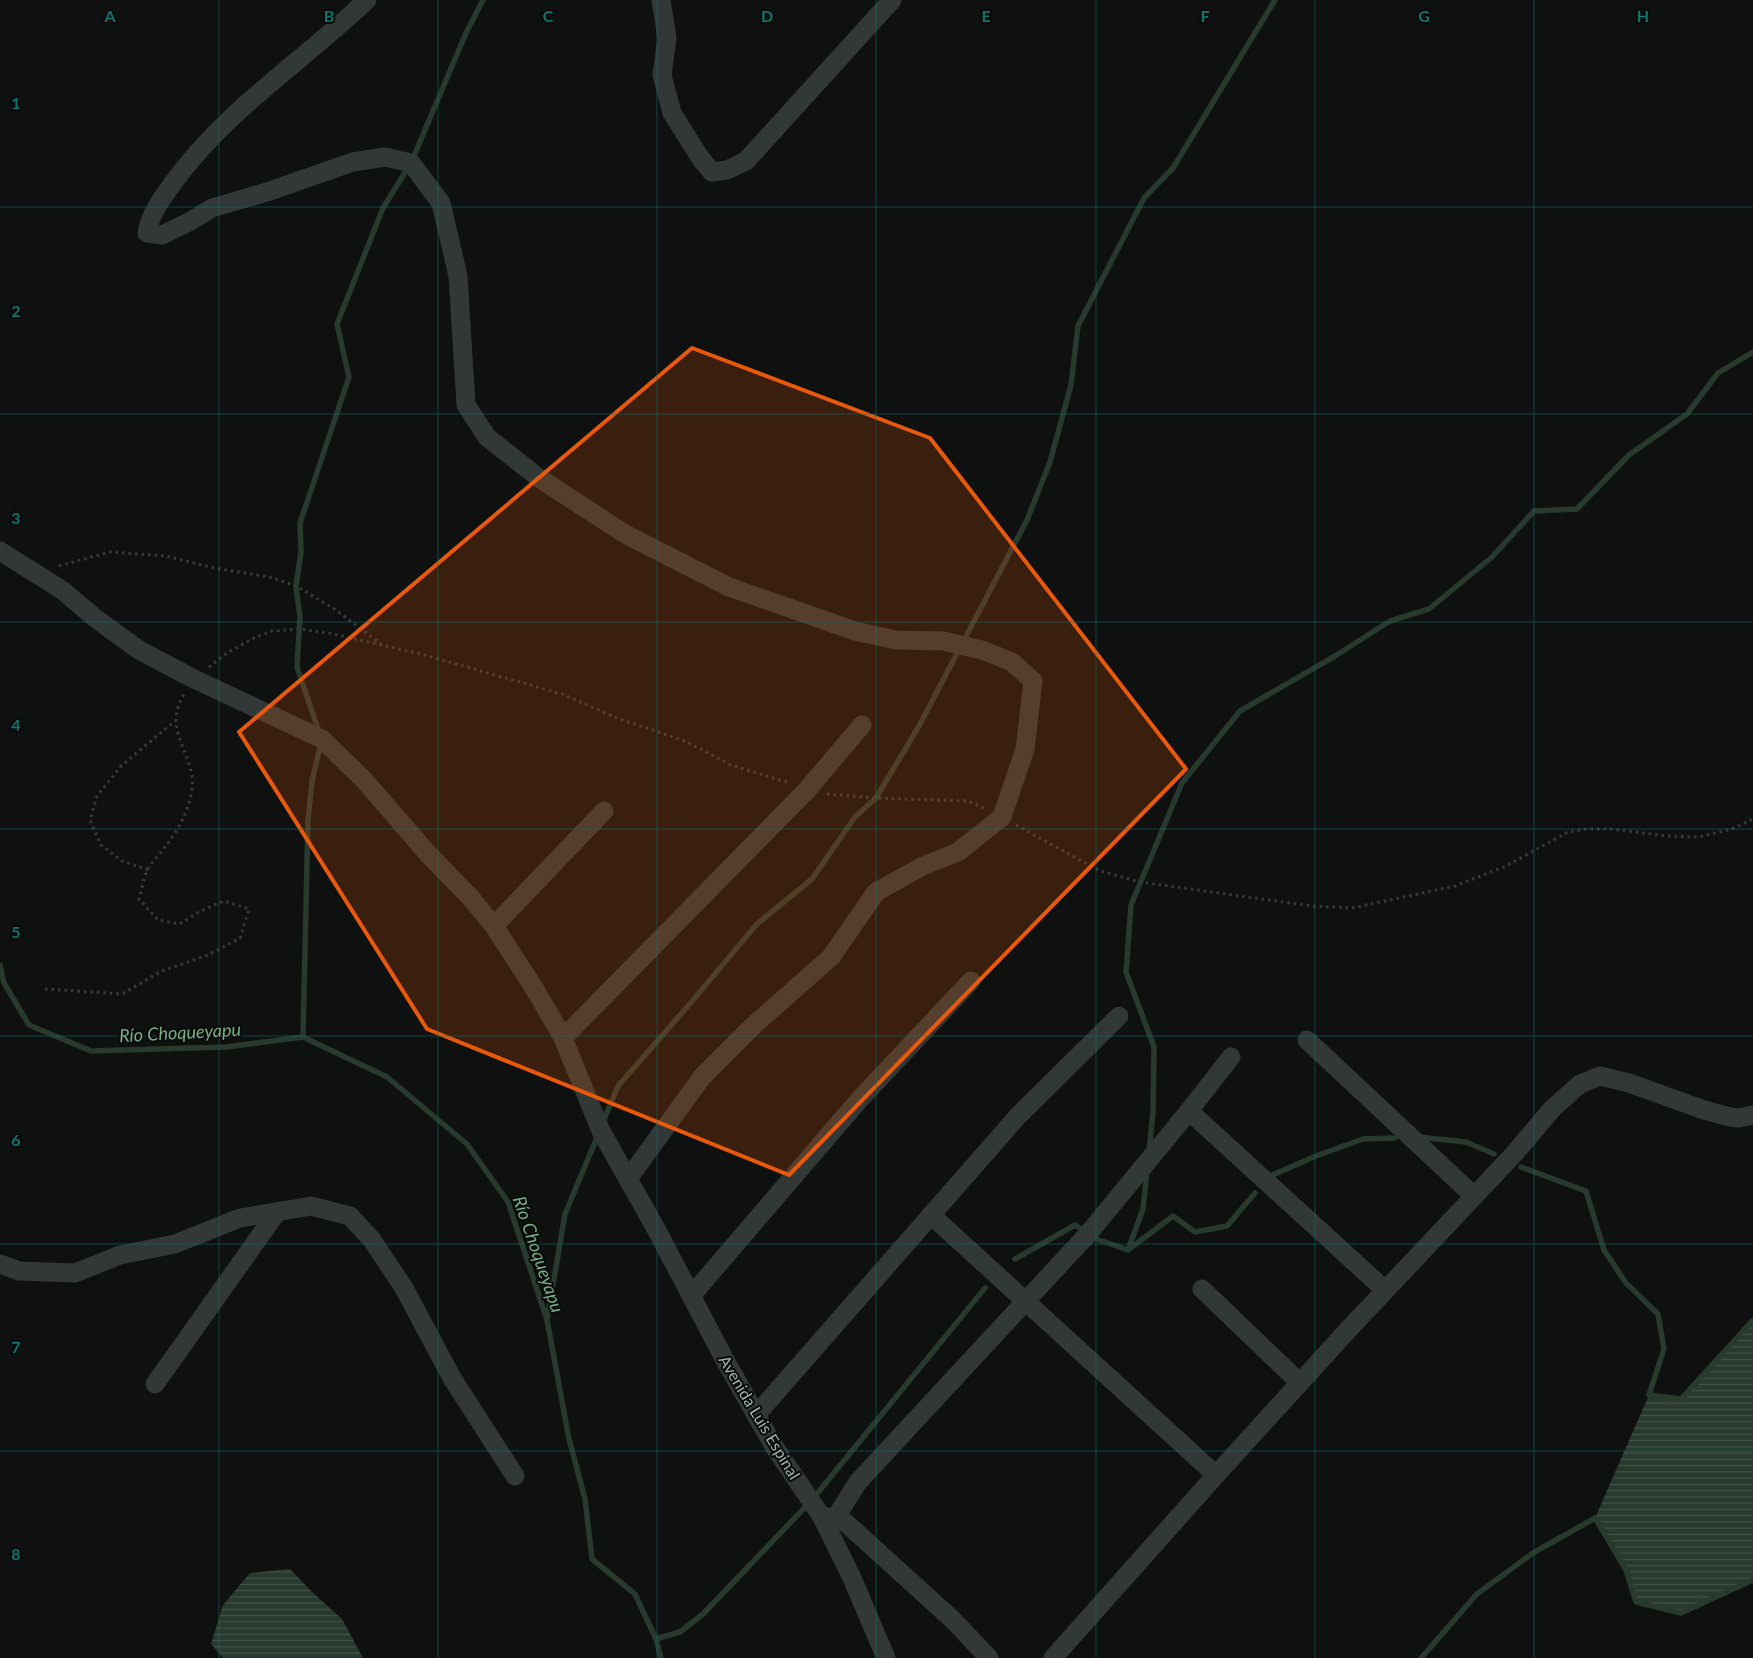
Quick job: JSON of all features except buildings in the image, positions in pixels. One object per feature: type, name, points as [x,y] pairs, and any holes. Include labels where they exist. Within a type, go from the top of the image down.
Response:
[{"type":"street","points":[[367,0],[342,24],[293,63],[214,133],[184,168],[166,193],[149,219],[147,233],[162,235],[190,222],[212,208],[268,192],[353,162],[385,157],[411,163],[441,203],[458,276],[466,406],[487,437],[540,478],[625,534],[729,588],[855,631],[896,640],[943,641],[982,650],[1012,662],[1033,681],[1025,749],[1002,817],[958,852],[923,866],[876,892],[830,957],[754,1025],[702,1077],[628,1180]]},
{"type":"street","points":[[661,0],[667,38],[662,75],[672,113],[701,159],[712,172],[728,170],[746,161],[892,0]]},
{"type":"street","name":"Avenida Luis Espinal","points":[[0,551],[62,590],[95,618],[139,650],[194,679],[322,739],[364,780],[494,926],[536,991],[563,1038],[601,1131],[756,1415],[775,1448],[829,1517],[852,1578],[886,1658]]},
{"type":"street","points":[[563,1038],[807,790],[862,726]]},
{"type":"street","points":[[494,926],[604,811]]},
{"type":"street","points":[[692,1296],[859,1100],[971,981]]},
{"type":"street","points":[[756,1415],[1017,1118],[1119,1016]]},
{"type":"street","points":[[1307,1040],[1474,1196]]},
{"type":"street","points":[[989,1658],[952,1619],[853,1529],[829,1517],[858,1482],[1088,1234],[1189,1112],[1231,1057]]},
{"type":"street","points":[[1053,1658],[1216,1475],[1385,1290],[1514,1154],[1552,1109],[1580,1084],[1600,1076],[1629,1083],[1704,1110],[1730,1117],[1753,1116]]},
{"type":"street","points":[[1189,1112],[1385,1290]]},
{"type":"street","points":[[0,1264],[19,1271],[75,1273],[120,1255],[175,1244],[240,1218],[311,1206],[350,1216],[372,1240],[404,1288],[452,1378],[515,1476]]},
{"type":"street","points":[[154,1384],[277,1212]]},
{"type":"street","points":[[931,1215],[1216,1475]]},
{"type":"street","points":[[1202,1289],[1300,1383]]},
{"type":"path","points":[[34,572],[78,562],[110,552],[166,556],[214,568],[269,577],[296,586],[336,610],[384,646]]},
{"type":"path","points":[[45,989],[122,994],[162,971],[208,955],[240,938],[249,909],[224,901],[201,911],[179,924],[158,920],[139,899],[148,870],[186,815],[192,788],[189,766],[175,721],[179,703],[194,679],[227,653],[254,638],[272,631],[299,629],[329,633],[420,654],[562,694],[614,717],[685,741],[730,765],[777,778],[816,793],[876,798],[968,801],[1002,817],[1100,871],[1140,882],[1312,906],[1352,908],[1455,886],[1506,866],[1568,832],[1588,829],[1611,829],[1668,836],[1698,837],[1732,829],[1753,819]]},
{"type":"path","points":[[148,870],[122,861],[101,845],[90,820],[97,796],[121,766],[175,721]]},
{"type":"highlighted area","points":[[692,348],[930,438],[1186,769],[789,1175],[427,1029],[239,732]]},
{"type":"shaded area","points":[[1753,1320],[1753,1580],[1681,1613],[1636,1602],[1626,1570],[1595,1518],[1649,1395],[1681,1399]]},
{"type":"shaded area","points":[[290,1569],[342,1619],[363,1658],[223,1658],[211,1644],[223,1605],[250,1573]]},
{"type":"waterway","points":[[319,732],[297,667],[300,617],[296,586],[301,552],[300,523],[349,377],[337,324],[383,208],[411,163],[466,33],[483,0]]},
{"type":"waterway","points":[[603,1122],[618,1086],[757,924],[812,879],[855,817],[876,798],[919,726],[1027,520],[1050,462],[1071,385],[1078,326],[1144,198],[1173,168],[1275,0]]},
{"type":"waterway","points":[[1149,1152],[1153,1112],[1154,1047],[1126,972],[1131,905],[1182,783],[1240,711],[1335,656],[1390,621],[1429,609],[1492,557],[1534,511],[1577,509],[1629,455],[1687,414],[1718,373],[1753,352]]},
{"type":"waterway","points":[[303,1037],[308,820],[312,781],[321,743]]},
{"type":"waterway","name":"Río Choqueyapu","points":[[0,965],[4,983],[29,1025],[91,1051],[226,1047],[303,1037],[387,1077],[467,1144],[508,1202],[547,1320],[569,1439],[585,1499],[592,1559],[635,1594],[656,1639],[661,1658]]},
{"type":"waterway","points":[[547,1320],[565,1214],[598,1135]]},
{"type":"waterway","points":[[1419,1137],[1466,1142],[1494,1154]]},
{"type":"waterway","points":[[1268,1177],[1316,1156],[1363,1139],[1395,1138]]},
{"type":"waterway","points":[[1521,1167],[1586,1191],[1604,1250],[1626,1283],[1658,1314],[1664,1349],[1649,1395],[1681,1399],[1753,1320]]},
{"type":"waterway","points":[[1128,1250],[1143,1209],[1147,1171]]},
{"type":"waterway","points":[[1015,1259],[1075,1225],[1096,1239],[1128,1250],[1173,1216],[1195,1232],[1227,1226],[1255,1193]]},
{"type":"waterway","points":[[656,1639],[680,1632],[703,1614],[811,1501],[985,1288]]},
{"type":"waterway","points":[[1421,1658],[1477,1594],[1533,1553],[1595,1518],[1626,1570],[1636,1602],[1681,1613],[1753,1580]]}]
